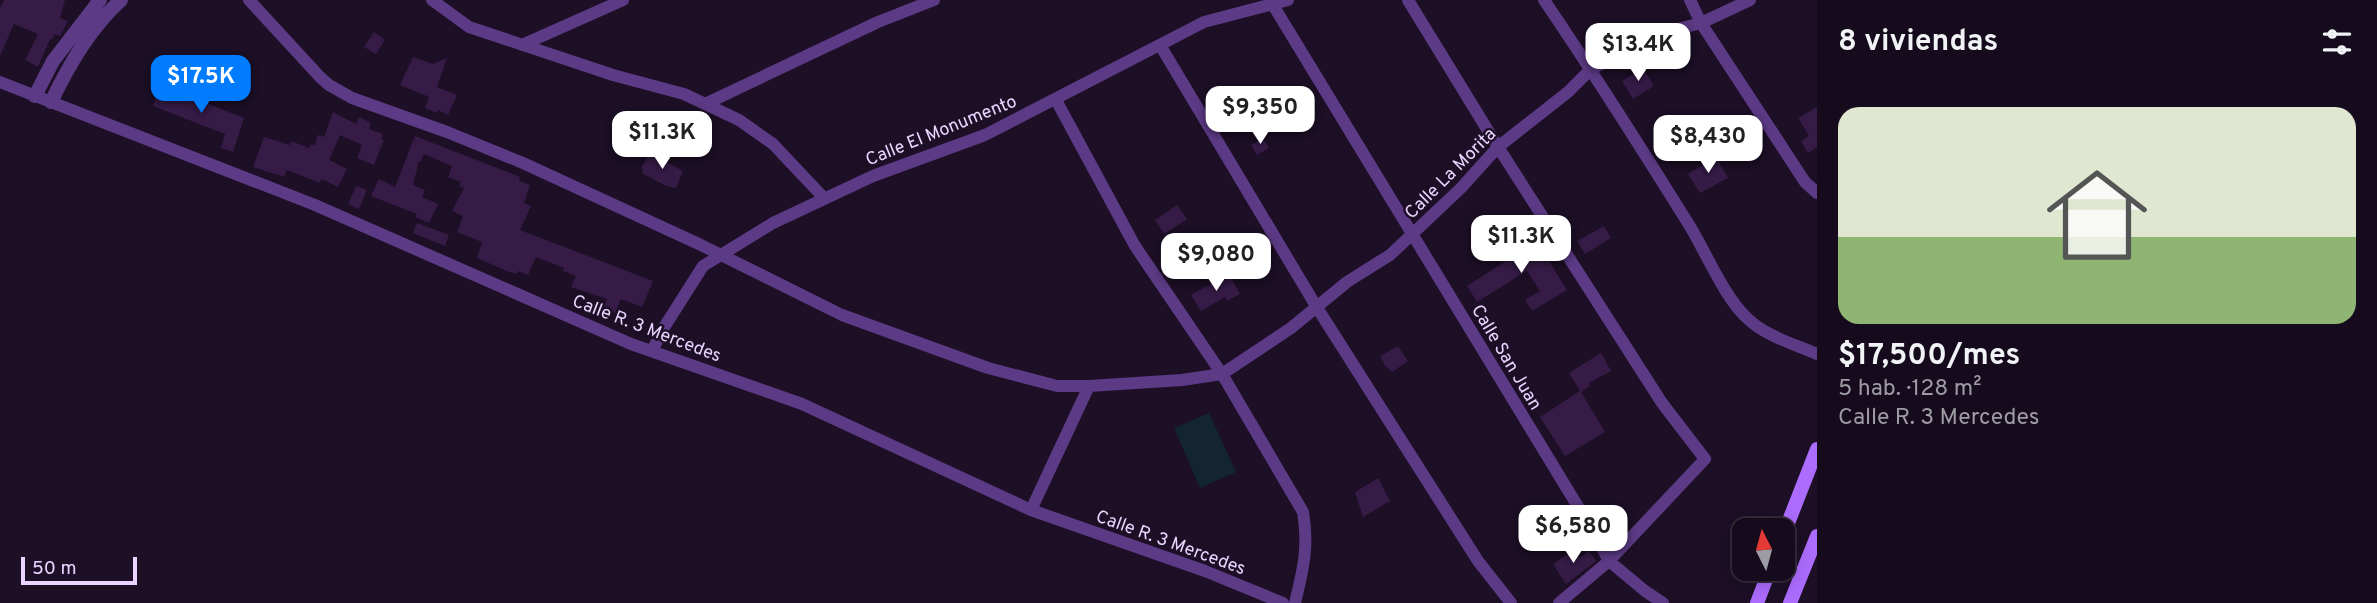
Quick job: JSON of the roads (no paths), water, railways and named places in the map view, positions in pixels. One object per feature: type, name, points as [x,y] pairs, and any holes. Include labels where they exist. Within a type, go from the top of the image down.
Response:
[{"type":"main road","points":[[1790,518],[1817,449]]},
{"type":"main road","points":[[1790,603],[1817,537]]},
{"type":"main road","points":[[1757,603],[1765,581]]},
{"type":"street","points":[[35,96],[53,61],[100,0]]},
{"type":"street","points":[[51,102],[63,76],[85,42],[121,0]]},
{"type":"street","points":[[249,0],[320,77],[352,98],[523,163],[842,315],[975,363],[1057,386],[1182,380],[1222,374]]},
{"type":"street","points":[[432,0],[469,27],[613,75],[684,94],[739,120],[773,144],[824,198]]},
{"type":"street","points":[[522,45],[623,0]]},
{"type":"street","points":[[705,104],[878,22],[934,0]]},
{"type":"street","name":"Calle El Monumento","points":[[652,351],[703,266],[718,255],[824,198],[873,176],[985,135],[1205,22],[1288,0]]},
{"type":"street","points":[[1408,0],[1670,414],[1704,459],[1609,561],[1559,603]]},
{"type":"street","points":[[1545,0],[1705,251],[1735,305],[1747,319],[1766,332],[1817,354]]},
{"type":"street","points":[[1690,0],[1701,23],[1805,182],[1817,193]]},
{"type":"street","name":"Calle La Morita","points":[[1222,374],[1390,255],[1461,188],[1498,146],[1569,92],[1591,69],[1666,32],[1701,23],[1750,0]]},
{"type":"street","name":"Calle San Juan","points":[[1273,5],[1609,561],[1662,603]]},
{"type":"street","points":[[1160,45],[1316,306],[1478,561],[1511,603]]},
{"type":"street","name":"Calle R. 3 Mercedes","points":[[0,82],[316,205],[652,351],[802,404],[1031,510],[1205,570],[1283,603]]},
{"type":"street","points":[[1056,100],[1135,246],[1222,374],[1303,512],[1307,537],[1295,603]]},
{"type":"street","points":[[1031,510],[1089,386]]}]
